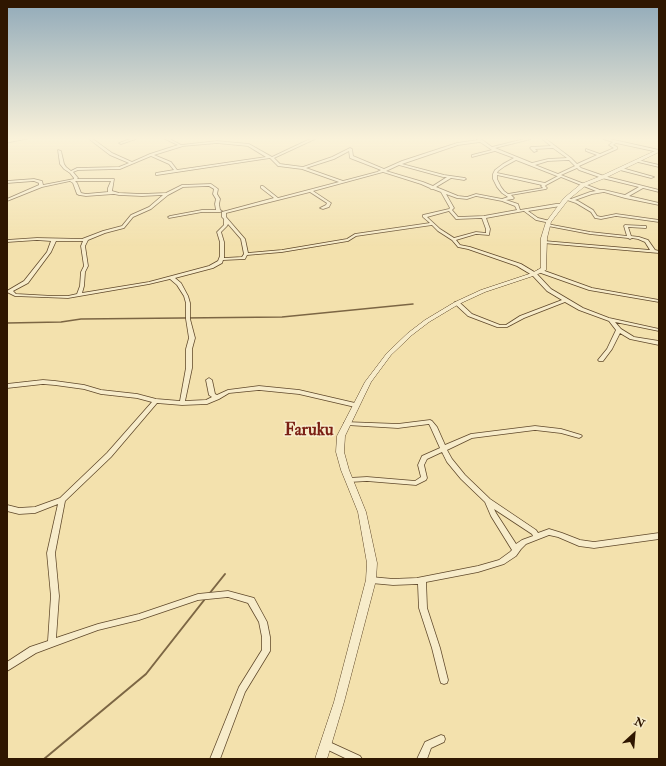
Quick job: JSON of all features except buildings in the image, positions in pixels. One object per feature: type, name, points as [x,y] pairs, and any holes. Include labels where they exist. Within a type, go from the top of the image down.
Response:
[{"type":"street","points":[[73,175],[76,178],[73,180]]},
{"type":"street","points":[[323,175],[345,182]]},
{"type":"street","points":[[170,217],[202,211],[218,210],[224,212],[370,175]]},
{"type":"street","points":[[395,175],[462,198],[476,195],[500,199],[517,205]]},
{"type":"street","points":[[441,175],[464,179]]},
{"type":"street","points":[[495,175],[499,187],[510,197],[520,211]]},
{"type":"street","points":[[499,175],[545,184],[560,175],[599,191],[659,204]]},
{"type":"street","points":[[598,175],[659,191]]},
{"type":"street","points":[[321,759],[339,702],[371,580],[372,563],[362,512],[340,452],[341,436],[355,405],[368,382],[389,354],[427,321],[457,303],[483,291],[537,273],[544,269],[544,242],[549,224],[566,202],[584,185],[608,175]]},
{"type":"street","points":[[643,175],[652,177]]},
{"type":"street","points":[[432,188],[450,177]]},
{"type":"street","points":[[7,182],[34,180],[41,182],[41,186]]},
{"type":"street","points":[[73,180],[80,194],[86,195],[113,193],[167,194]]},
{"type":"street","points":[[7,200],[41,186],[73,180],[80,182],[113,180],[110,192],[113,193]]},
{"type":"street","points":[[500,199],[510,197],[510,194],[545,188],[543,186],[545,184]]},
{"type":"street","points":[[7,241],[47,238],[54,240],[86,239],[100,233],[123,227],[132,216],[150,208],[167,194],[182,186],[212,185],[216,189],[215,194],[218,198],[218,210]]},
{"type":"street","points":[[262,187],[277,199]]},
{"type":"street","points":[[625,197],[642,187]]},
{"type":"street","points":[[311,191],[329,204],[328,206],[322,208]]},
{"type":"street","points":[[443,192],[452,208],[450,210],[457,218],[484,217],[556,205],[599,191]]},
{"type":"street","points":[[566,202],[592,211],[593,214],[601,218],[616,215],[659,221]]},
{"type":"street","points":[[450,210],[424,216],[439,230],[453,239],[459,246],[519,265],[537,273],[591,289],[659,301]]},
{"type":"street","points":[[525,210],[537,219],[568,230],[647,241],[653,251]]},
{"type":"street","points":[[9,292],[15,295],[52,297],[79,295],[108,291],[211,267],[220,262],[221,259],[222,242],[219,232],[226,225],[224,212]]},
{"type":"street","points":[[453,239],[476,233],[488,234],[484,217]]},
{"type":"street","points":[[226,219],[243,239],[246,254]]},
{"type":"street","points":[[221,259],[243,258],[246,254],[282,251],[348,240],[355,235],[433,224]]},
{"type":"street","points":[[630,238],[626,226],[645,227]]},
{"type":"street","points":[[79,295],[82,286],[83,272],[86,266],[83,246],[86,239]]},
{"type":"street","points":[[9,292],[26,282],[37,270],[49,252],[54,240]]},
{"type":"street","points":[[544,242],[586,247],[659,252]]},
{"type":"street","points":[[537,273],[549,290],[581,309],[611,320],[659,330]]},
{"type":"street","points":[[171,277],[179,284],[186,296],[188,303],[188,319],[192,338],[189,348],[189,368],[182,403]]},
{"type":"street","points":[[457,303],[470,315],[499,326],[507,326],[522,317],[565,300]]},
{"type":"street","points":[[611,320],[619,330],[632,338],[659,343]]},
{"type":"street","points":[[601,360],[609,349],[619,330]]},
{"type":"street","points":[[209,380],[212,395],[217,398]]},
{"type":"street","points":[[7,386],[42,382],[55,383],[84,387],[101,392],[137,396],[156,401],[182,403],[199,403],[217,398],[228,392],[258,388],[299,392],[355,405]]},
{"type":"street","points":[[7,508],[35,510],[62,500],[109,455],[156,401]]},
{"type":"street","points":[[347,423],[398,426],[430,422],[449,460],[463,477],[488,501],[534,532],[537,537]]},
{"type":"street","points":[[349,480],[367,479],[416,483],[424,478],[421,465],[424,458],[444,449],[450,444],[471,436],[535,428],[561,431],[579,436]]},
{"type":"street","points":[[52,643],[55,596],[51,553],[62,500]]},
{"type":"street","points":[[488,501],[493,514],[516,550]]},
{"type":"street","points":[[371,580],[393,582],[422,580],[478,569],[507,559],[524,542],[549,532],[560,534],[579,543],[594,544],[659,536]]},
{"type":"street","points":[[422,580],[423,608],[436,648],[444,680]]},
{"type":"street","points":[[7,667],[33,650],[52,643],[98,627],[139,617],[198,597],[228,594],[251,600],[263,622],[266,637],[266,651],[242,690],[216,759]]},
{"type":"street","points":[[422,759],[428,745],[440,738]]},
{"type":"street","points":[[325,744],[357,759]]},
{"type":"waterway","points":[[7,323],[61,322],[81,319],[282,317],[413,304]]},
{"type":"waterway","points":[[209,594],[225,574]]},
{"type":"waterway","points":[[44,759],[146,674],[205,599]]},
{"type":"district","name":"Faruku","points":[[309,431]]}]
